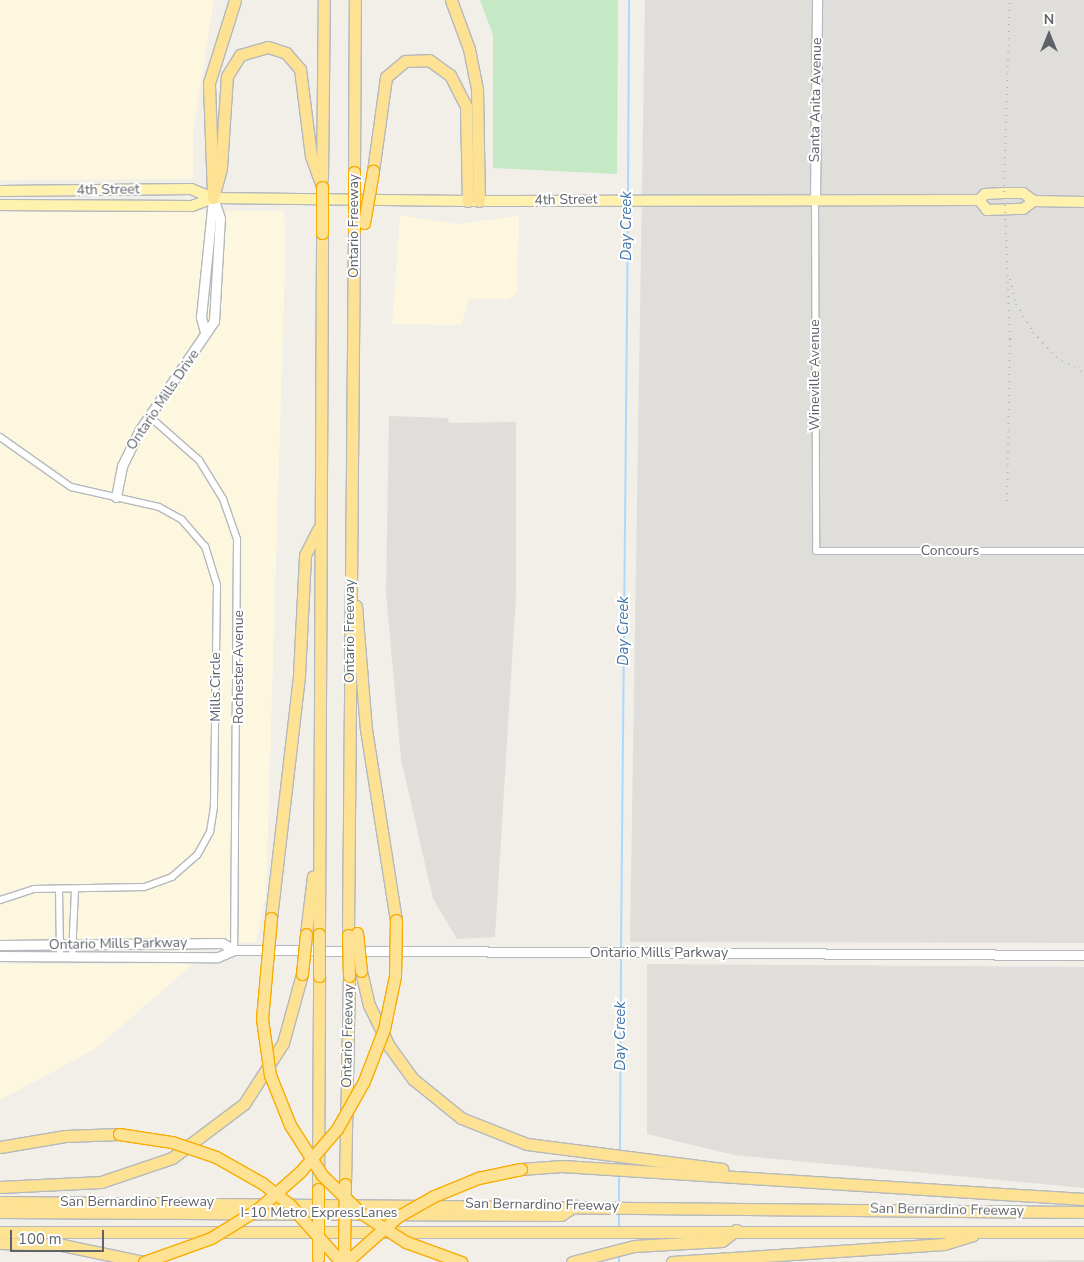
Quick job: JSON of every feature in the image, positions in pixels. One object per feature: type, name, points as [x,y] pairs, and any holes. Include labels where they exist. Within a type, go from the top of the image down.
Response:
[{"type":"highway","points":[[214,198],[209,83],[235,0]]},
{"type":"highway","name":"Ontario Freeway","points":[[318,1260],[319,525],[322,233],[322,187],[319,170],[324,0]]},
{"type":"highway","name":"Ontario Freeway","points":[[344,1260],[349,976],[352,934],[348,875],[350,552],[354,281],[359,226],[354,172],[355,0]]},
{"type":"highway","points":[[451,0],[469,49],[477,89],[474,201]]},
{"type":"highway","points":[[214,198],[221,168],[227,76],[240,55],[255,48],[286,53],[300,69],[319,170]]},
{"type":"highway","points":[[359,226],[373,171],[386,77],[405,61],[429,60],[450,75],[466,107],[474,201]]},
{"type":"highway","points":[[319,525],[305,555],[298,675],[271,918],[264,1038],[270,1075],[290,1125],[322,1175],[361,1213],[406,1242],[461,1262]]},
{"type":"highway","points":[[0,1243],[62,1245],[144,1262],[211,1238],[258,1209],[300,1172],[337,1129],[364,1081],[384,1029],[395,976],[396,920],[366,729],[350,552]]},
{"type":"highway","points":[[0,1187],[101,1182],[172,1158],[244,1104],[283,1043],[302,974],[318,832]]},
{"type":"highway","points":[[352,934],[369,1005],[389,1046],[413,1079],[441,1105],[477,1127],[512,1140],[603,1154],[821,1182]]},
{"type":"highway","points":[[0,1148],[65,1136],[120,1134],[172,1142],[207,1154],[262,1183],[290,1205],[344,1260],[382,1228],[434,1196],[478,1178],[521,1169],[600,1168],[1084,1199]]},
{"type":"highway","name":"San Bernardino Freeway","points":[[0,1202],[1084,1212]]},
{"type":"highway","name":"I-10 Metro ExpressLanes","points":[[0,1212],[561,1215],[575,1206]]},
{"type":"highway","name":"San Bernardino Freeway","points":[[0,1232],[597,1230],[1084,1232]]},
{"type":"highway","points":[[572,1262],[602,1252],[634,1246],[722,1241],[737,1230]]},
{"type":"highway","points":[[672,1262],[944,1244],[984,1231]]},
{"type":"main road","name":"Santa Anita Avenue","points":[[815,200],[817,0]]},
{"type":"main road","name":"4th Street","points":[[0,191],[191,189],[214,198]]},
{"type":"main road","name":"4th Street","points":[[0,205],[192,206],[214,198],[474,201],[979,200],[985,194],[1023,194],[1034,202]]},
{"type":"main road","name":"Ontario Mills Drive","points":[[116,497],[128,452],[214,321],[218,297],[220,218],[214,198]]},
{"type":"main road","name":"4th Street","points":[[979,200],[987,210],[1023,209],[1034,202],[1084,202]]},
{"type":"main road","name":"Ontario Mills Parkway","points":[[0,945],[222,943],[234,950]]},
{"type":"main road","name":"Ontario Mills Parkway","points":[[0,956],[218,956],[234,950],[1084,955]]},
{"type":"street","name":"Wineville Avenue","points":[[815,200],[816,551]]},
{"type":"street","name":"Rochester Avenue","points":[[150,417],[181,442],[209,473],[228,508],[237,539],[234,950]]},
{"type":"street","name":"Mills Circle","points":[[0,437],[71,486],[116,497],[176,516],[195,532],[212,562],[216,585],[213,815],[197,855],[172,877],[135,888],[23,890],[0,900]]},
{"type":"street","name":"Concours","points":[[816,551],[1084,551]]},
{"type":"street","points":[[59,889],[60,956]]},
{"type":"street","points":[[72,956],[74,889]]},
{"type":"shaded area","points":[[0,0],[214,0],[193,133],[193,179],[0,180]]},
{"type":"shaded area","points":[[645,0],[1084,0],[1084,943],[630,942]]},
{"type":"shaded area","points":[[283,211],[286,230],[266,894],[256,942],[0,942],[0,212]]},
{"type":"shaded area","points":[[400,215],[456,224],[519,216],[517,293],[508,299],[469,299],[461,325],[392,324]]},
{"type":"shaded area","points":[[389,416],[448,418],[449,423],[516,422],[516,595],[495,937],[457,939],[433,899],[401,759],[386,593]]},
{"type":"shaded area","points":[[0,964],[193,964],[95,1049],[0,1100]]},
{"type":"shaded area","points":[[647,964],[1084,967],[1084,1188],[734,1155],[647,1134]]},
{"type":"shaded area","points":[[1084,1260],[1084,1262],[788,1262]]},
{"type":"green space","points":[[480,0],[618,0],[617,174],[493,168],[493,35]]},
{"type":"waterway","name":"Day Creek","points":[[628,198],[629,0]]},
{"type":"waterway","name":"Day Creek","points":[[621,950],[628,205]]},
{"type":"waterway","name":"Day Creek","points":[[620,1153],[621,955]]},
{"type":"waterway","name":"Day Creek","points":[[619,1175],[619,1203]]},
{"type":"waterway","name":"Day Creek","points":[[619,1212],[619,1228]]},
{"type":"waterway","name":"Day Creek","points":[[619,1255],[619,1262]]},
{"type":"railway","points":[[1007,501],[1010,339],[1004,186],[1010,0]]},
{"type":"railway","points":[[1010,279],[1016,304],[1033,332],[1056,357],[1084,373]]}]
